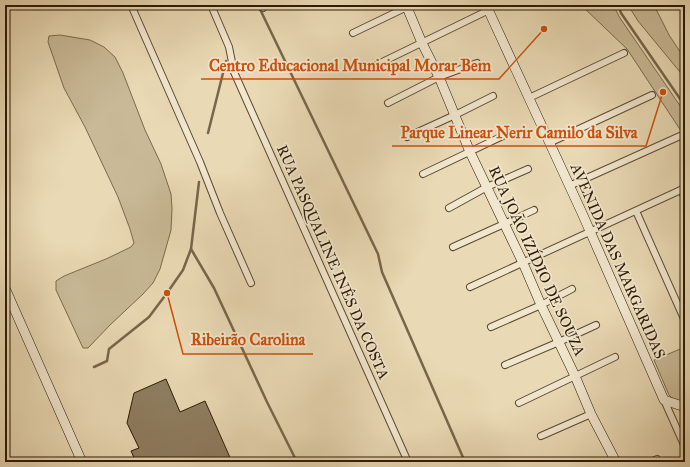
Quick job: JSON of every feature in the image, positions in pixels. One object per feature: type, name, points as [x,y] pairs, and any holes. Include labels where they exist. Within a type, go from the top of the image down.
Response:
[{"type":"street","points":[[131,5],[251,283]]},
{"type":"street","name":"RUA PASQUALINE INÊS DA COSTA","points":[[211,5],[229,47],[234,72],[408,462]]},
{"type":"street","points":[[353,33],[408,6]]},
{"type":"street","name":"RUA JOÃO IZÍDIO DE SOUZA","points":[[408,6],[422,43],[439,77],[470,152],[523,263],[591,414],[616,462]]},
{"type":"street","points":[[370,68],[422,43],[488,8]]},
{"type":"street","name":"AVENIDA DAS MARGARIDAS","points":[[488,8],[590,232],[664,400]]},
{"type":"street","points":[[529,98],[624,53]]},
{"type":"street","points":[[388,103],[439,77],[477,62]]},
{"type":"street","points":[[550,143],[652,95]]},
{"type":"street","points":[[406,137],[493,96]]},
{"type":"street","points":[[423,174],[509,133]]},
{"type":"street","points":[[569,186],[680,136]]},
{"type":"street","points":[[449,208],[487,187],[528,169]]},
{"type":"street","points":[[470,287],[683,189],[685,198]]},
{"type":"street","points":[[453,247],[534,210]]},
{"type":"street","points":[[636,210],[685,321]]},
{"type":"street","points":[[5,288],[82,462]]},
{"type":"street","points":[[491,327],[541,305],[572,289]]},
{"type":"street","points":[[505,365],[596,325]]},
{"type":"street","points":[[519,403],[615,356]]},
{"type":"street","points":[[664,400],[685,407]]},
{"type":"street","points":[[664,400],[685,447]]},
{"type":"street","points":[[541,436],[591,414]]},
{"type":"shaded area","points":[[581,5],[613,5],[620,18],[685,113],[685,137],[627,49]]},
{"type":"shaded area","points":[[628,5],[654,5],[669,35],[685,59],[685,81],[680,72],[638,21]]},
{"type":"shaded area","points":[[60,35],[90,40],[104,47],[115,57],[123,73],[145,130],[161,164],[171,194],[171,230],[160,269],[153,283],[88,348],[83,348],[56,290],[56,281],[64,276],[131,247],[134,243],[118,197],[85,127],[64,88],[48,42],[49,36]]},
{"type":"shaded area","points":[[685,347],[685,403],[672,398],[669,395],[654,360]]},
{"type":"building","points":[[166,379],[180,412],[205,401],[232,462],[136,462],[131,451],[139,448],[127,423],[134,393]]},
{"type":"waterway","points":[[258,5],[378,254],[382,272],[465,462]]},
{"type":"waterway","points":[[618,5],[621,13],[685,106]]},
{"type":"waterway","points":[[208,133],[226,61]]},
{"type":"waterway","points":[[94,367],[107,361],[109,349],[149,317],[183,270],[191,249],[199,182]]},
{"type":"waterway","points":[[191,249],[214,288],[267,402],[297,462]]},
{"type":"place","name":"Centro Educacional Municipal Morar Bem","points":[[544,29]]},
{"type":"place","name":"Parque Linear Nerir Camilo da Silva","points":[[663,92]]},
{"type":"place","name":"Ribeirão Carolina","points":[[167,293]]}]
